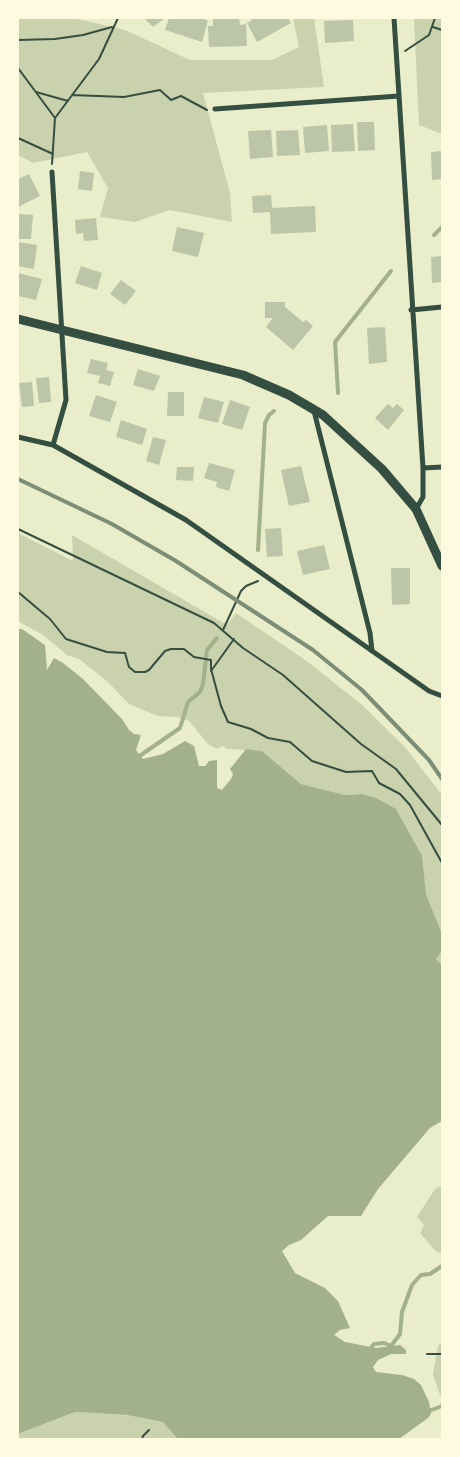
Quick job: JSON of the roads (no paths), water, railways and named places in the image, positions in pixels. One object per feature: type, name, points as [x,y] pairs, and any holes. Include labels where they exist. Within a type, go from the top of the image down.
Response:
[{"type":"main road","points":[[18,319],[243,375],[289,395],[314,410],[353,440],[382,469],[416,509],[440,552],[442,566]]},
{"type":"street","points":[[394,18],[423,468],[423,498],[416,509]]},
{"type":"street","points":[[215,109],[399,96]]},
{"type":"street","points":[[52,172],[66,400],[53,445]]},
{"type":"street","points":[[412,310],[442,307]]},
{"type":"street","points":[[314,410],[370,633],[372,651]]},
{"type":"street","points":[[18,437],[53,445],[186,520],[429,691],[442,696]]},
{"type":"street","points":[[423,468],[442,467]]},
{"type":"waterway","points":[[434,235],[442,227]]},
{"type":"waterway","points":[[338,393],[335,342],[391,271]]},
{"type":"waterway","points":[[258,550],[265,423],[269,415],[274,411]]},
{"type":"waterway","points":[[138,757],[180,728],[188,702],[200,692],[203,684],[207,650],[217,638]]},
{"type":"waterway","points":[[370,1349],[374,1344],[384,1343],[391,1346],[400,1334],[402,1312],[412,1285],[421,1275],[430,1274],[442,1266]]},
{"type":"waterway","points":[[426,1412],[442,1406]]},
{"type":"railway","points":[[18,479],[112,524],[176,561],[313,650],[362,690],[429,760],[442,779]]}]
